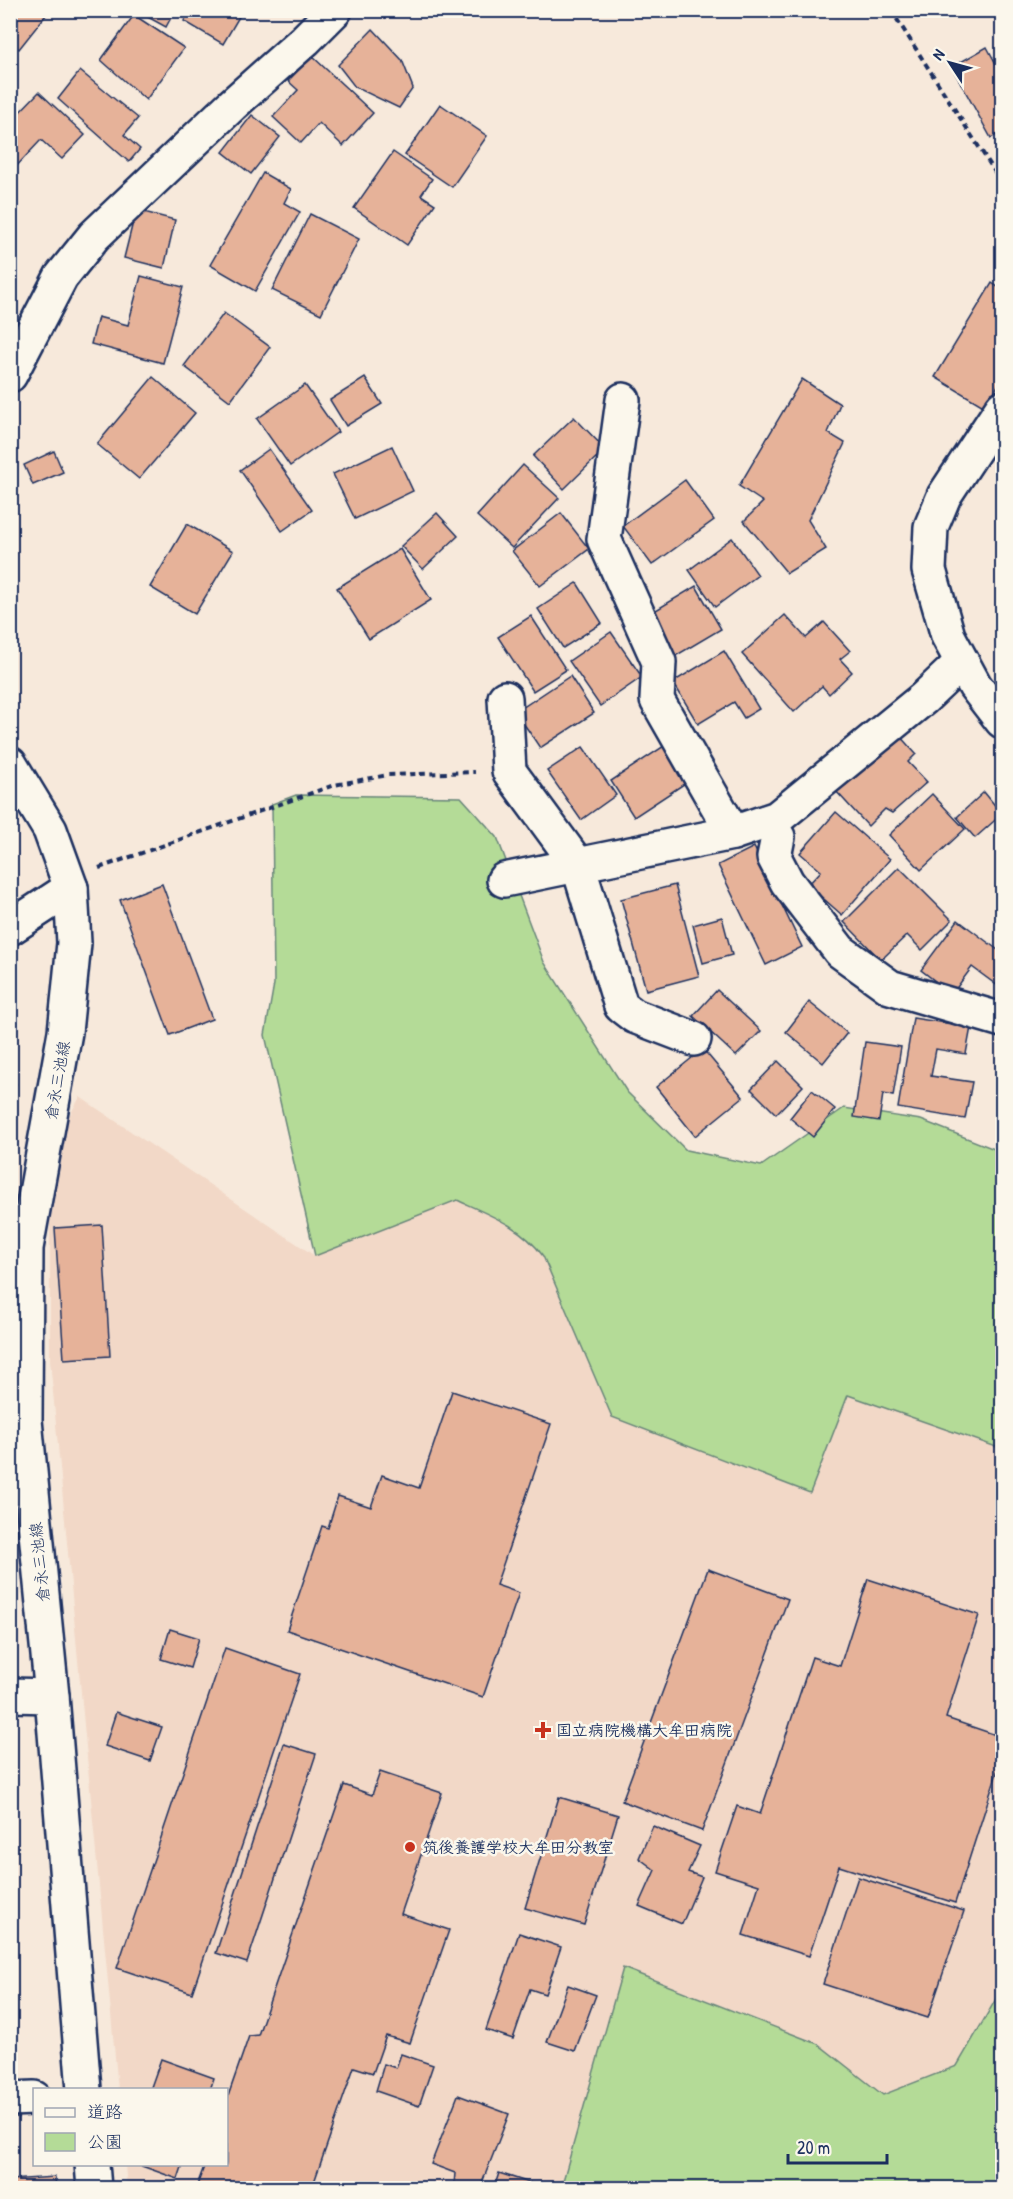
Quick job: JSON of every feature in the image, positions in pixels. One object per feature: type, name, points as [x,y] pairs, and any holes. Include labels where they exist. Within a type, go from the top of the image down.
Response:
[{"type":"street","points":[[10,375],[61,277],[94,236],[335,10]]},
{"type":"street","points":[[623,400],[604,539],[659,662],[657,700],[734,833]]},
{"type":"street","points":[[1002,408],[944,496],[931,527],[929,570],[948,636],[975,686],[1002,721]]},
{"type":"street","points":[[504,880],[734,833],[777,818],[924,698],[962,662]]},
{"type":"street","points":[[505,698],[509,771],[578,865],[621,1006],[634,1016],[694,1039]]},
{"type":"street","name":"倉永三池線","points":[[10,764],[50,830],[71,888],[74,943],[65,1032],[26,1248],[25,1420],[52,1696],[84,2088]]},
{"type":"street","points":[[778,837],[774,857],[787,882],[840,951],[890,987],[1002,1020]]},
{"type":"street","points":[[10,928],[71,888]]},
{"type":"street","points":[[10,1695],[52,1696]]},
{"type":"street","points":[[10,2099],[33,2098]]},
{"type":"street","points":[[92,2166],[94,2188]]},
{"type":"path","points":[[891,10],[1002,183]]},
{"type":"path","points":[[71,888],[93,870],[334,785],[388,775],[509,771]]},
{"type":"shaded area","name":"国立病院機構大牟田病院","points":[[80,1097],[315,1256],[457,1200],[505,1222],[535,1245],[543,1256],[613,1417],[809,1493],[848,1395],[1002,1449],[1002,1983],[999,1994],[957,2066],[883,2095],[818,2044],[624,1968],[561,2188],[127,2188],[125,2166],[228,2166],[228,2088],[118,2088],[50,1360],[50,1222],[63,1127]]},
{"type":"green space","points":[[296,795],[461,797],[497,837],[544,962],[627,1092],[686,1150],[761,1166],[844,1108],[921,1120],[1002,1152],[1002,1449],[848,1395],[810,1493],[612,1417],[543,1256],[515,1229],[493,1216],[457,1200],[315,1256],[265,1035],[274,984],[272,804]]},
{"type":"green space","points":[[623,1968],[818,2044],[883,2095],[957,2066],[999,1994],[1002,1983],[1002,2188],[561,2188]]},
{"type":"building","points":[[10,10],[50,10],[19,49],[10,43]]},
{"type":"building","points":[[135,10],[175,10],[166,27]]},
{"type":"building","points":[[190,10],[243,10],[223,44],[184,21]]},
{"type":"building","points":[[134,15],[184,48],[146,100],[101,60]]},
{"type":"building","points":[[373,29],[402,60],[413,88],[399,108],[355,87],[338,65]]},
{"type":"building","points":[[987,47],[1002,75],[1002,132],[991,138],[952,67]]},
{"type":"building","points":[[312,56],[373,113],[343,146],[319,123],[301,143],[273,117],[298,90],[288,81]]},
{"type":"building","points":[[80,71],[138,118],[124,135],[140,149],[129,162],[58,99]]},
{"type":"building","points":[[39,92],[85,135],[62,159],[41,140],[10,173],[10,122]]},
{"type":"building","points":[[440,104],[487,136],[452,187],[405,155]]},
{"type":"building","points":[[252,115],[280,137],[251,174],[223,152]]},
{"type":"building","points":[[393,152],[432,179],[421,195],[435,204],[407,245],[354,208]]},
{"type":"building","points":[[263,173],[291,189],[284,203],[300,212],[255,291],[210,265]]},
{"type":"building","points":[[136,210],[175,220],[164,268],[124,258]]},
{"type":"building","points":[[310,214],[359,239],[321,314],[272,290]]},
{"type":"building","points":[[141,276],[183,287],[163,363],[91,344],[98,317],[128,325]]},
{"type":"building","points":[[992,283],[1002,290],[1002,379],[985,407],[935,377]]},
{"type":"building","points":[[224,313],[270,347],[230,401],[184,366]]},
{"type":"building","points":[[153,377],[195,413],[139,479],[97,444]]},
{"type":"building","points":[[365,378],[382,404],[346,426],[330,400]]},
{"type":"building","points":[[802,379],[840,404],[828,433],[845,443],[808,520],[826,549],[787,573],[744,521],[763,502],[739,486]]},
{"type":"building","points":[[305,385],[338,432],[290,466],[257,419]]},
{"type":"building","points":[[574,417],[605,449],[564,489],[533,456]]},
{"type":"building","points":[[392,446],[413,491],[355,519],[333,474]]},
{"type":"building","points":[[269,449],[312,510],[282,531],[240,470]]},
{"type":"building","points":[[54,451],[63,472],[33,485],[24,465]]},
{"type":"building","points":[[523,465],[559,498],[512,548],[477,516]]},
{"type":"building","points":[[685,480],[714,520],[652,565],[623,526]]},
{"type":"building","points":[[437,513],[458,536],[423,569],[401,546]]},
{"type":"building","points":[[561,513],[589,549],[540,586],[512,551]]},
{"type":"building","points":[[187,524],[233,551],[195,614],[150,587]]},
{"type":"building","points":[[732,538],[758,575],[715,607],[689,570]]},
{"type":"building","points":[[400,549],[431,600],[369,639],[337,588]]},
{"type":"building","points":[[577,583],[602,623],[563,648],[538,609]]},
{"type":"building","points":[[696,586],[721,629],[672,658],[646,616]]},
{"type":"building","points":[[785,615],[806,638],[824,622],[850,651],[840,659],[852,672],[829,694],[822,686],[794,712],[742,654]]},
{"type":"building","points":[[531,616],[566,670],[533,691],[498,637]]},
{"type":"building","points":[[611,632],[642,677],[600,706],[569,661]]},
{"type":"building","points":[[724,651],[759,709],[744,718],[734,702],[698,724],[673,682]]},
{"type":"building","points":[[570,676],[594,713],[540,748],[516,712]]},
{"type":"building","points":[[897,733],[916,754],[908,762],[927,782],[892,813],[885,809],[868,826],[835,790]]},
{"type":"building","points":[[664,746],[687,782],[634,817],[611,781]]},
{"type":"building","points":[[583,747],[616,795],[581,820],[547,771]]},
{"type":"building","points":[[984,792],[1002,814],[975,838],[957,817]]},
{"type":"building","points":[[932,794],[965,829],[921,870],[889,835]]},
{"type":"building","points":[[836,812],[890,859],[842,915],[808,885],[821,871],[800,853]]},
{"type":"building","points":[[754,847],[802,947],[766,965],[718,865]]},
{"type":"building","points":[[899,867],[952,920],[922,950],[907,935],[881,960],[844,922]]},
{"type":"building","points":[[162,884],[212,1019],[170,1035],[120,900]]},
{"type":"building","points":[[675,885],[699,976],[646,990],[621,899]]},
{"type":"building","points":[[722,917],[732,955],[703,963],[693,925]]},
{"type":"building","points":[[958,920],[1002,953],[1002,989],[972,967],[952,994],[921,970]]},
{"type":"building","points":[[717,990],[761,1031],[736,1056],[693,1016]]},
{"type":"building","points":[[809,1002],[847,1033],[823,1063],[786,1032]]},
{"type":"building","points":[[913,1018],[971,1027],[966,1054],[936,1049],[931,1076],[972,1082],[965,1119],[898,1108]]},
{"type":"building","points":[[865,1042],[901,1047],[893,1096],[883,1094],[879,1121],[854,1117]]},
{"type":"building","points":[[703,1049],[743,1097],[695,1136],[656,1087]]},
{"type":"building","points":[[778,1061],[803,1086],[776,1114],[751,1089]]},
{"type":"building","points":[[10,1075],[16,1084],[10,1095]]},
{"type":"building","points":[[812,1090],[835,1109],[813,1137],[790,1118]]},
{"type":"building","points":[[1002,1107],[1002,1138],[994,1135]]},
{"type":"building","points":[[102,1225],[110,1356],[64,1359],[55,1228]]},
{"type":"building","points":[[452,1391],[551,1424],[496,1585],[519,1593],[483,1697],[287,1630],[322,1526],[328,1528],[338,1496],[371,1507],[382,1475],[419,1488]]},
{"type":"building","points":[[708,1569],[788,1599],[702,1831],[622,1801]]},
{"type":"building","points":[[868,1579],[979,1615],[946,1718],[1002,1737],[1002,1757],[955,1903],[839,1866],[809,1956],[743,1935],[759,1885],[715,1871],[737,1806],[760,1814],[812,1657],[840,1666]]},
{"type":"building","points":[[170,1629],[199,1638],[190,1668],[161,1659]]},
{"type":"building","points":[[225,1648],[300,1674],[192,1993],[117,1968]]},
{"type":"building","points":[[116,1712],[162,1727],[150,1761],[105,1746]]},
{"type":"building","points":[[284,1744],[316,1754],[247,1963],[216,1953]]},
{"type":"building","points":[[380,1772],[442,1793],[401,1914],[449,1930],[410,2043],[386,2036],[373,2073],[354,2067],[312,2188],[196,2188],[204,2166],[228,2166],[228,2096],[249,2036],[258,2035],[344,1785],[372,1795]]},
{"type":"building","points":[[559,1797],[618,1815],[584,1925],[525,1908]]},
{"type":"building","points":[[653,1826],[700,1846],[688,1872],[702,1877],[682,1924],[639,1906],[655,1870],[639,1858]]},
{"type":"building","points":[[858,1877],[964,1911],[928,2018],[823,1984]]},
{"type":"building","points":[[519,1933],[561,1947],[545,1994],[530,1989],[513,2039],[486,2030]]},
{"type":"building","points":[[568,1985],[596,1995],[575,2051],[547,2042]]},
{"type":"building","points":[[401,2054],[433,2065],[419,2106],[376,2091],[384,2064],[396,2068]]},
{"type":"building","points":[[161,2059],[214,2078],[211,2088],[151,2088]]},
{"type":"building","points":[[458,2095],[509,2114],[480,2188],[463,2188],[454,2185],[455,2173],[431,2164]]},
{"type":"building","points":[[142,2166],[182,2166],[178,2179]]},
{"type":"building","points":[[499,2173],[545,2188],[494,2188]]},
{"type":"building","points":[[55,2177],[56,2188],[10,2188],[10,2180]]},
{"type":"building","points":[[385,2182],[403,2188],[383,2188]]},
{"type":"place","name":"国立病院機構大牟田病院","points":[[543,1730]]},
{"type":"place","name":"筑後養護学校大牟田分教室","points":[[410,1847]]}]
